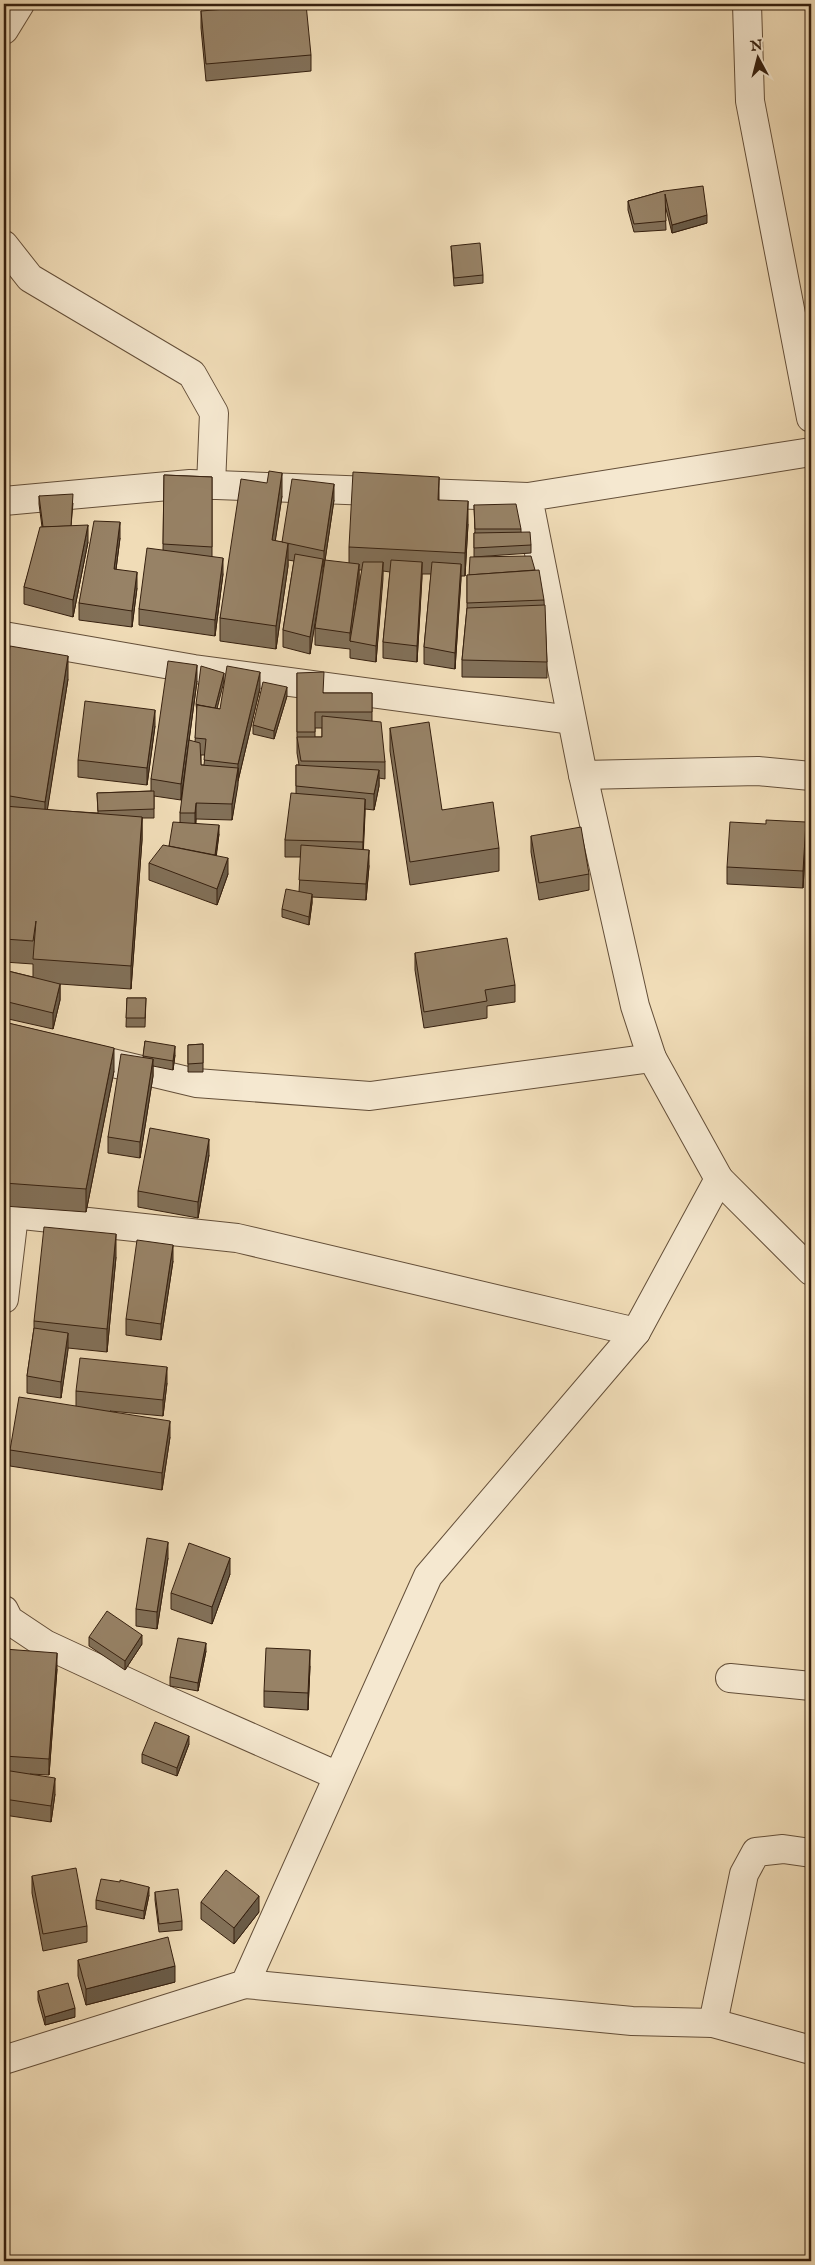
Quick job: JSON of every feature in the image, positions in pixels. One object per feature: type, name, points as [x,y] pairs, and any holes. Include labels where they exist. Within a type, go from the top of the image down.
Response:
[{"type":"street","points":[[4,30],[20,4]]},
{"type":"street","points":[[747,4],[750,101],[811,418]]},
{"type":"street","points":[[4,245],[30,278],[192,374],[214,413],[211,485]]},
{"type":"street","points":[[4,501],[190,484],[528,497],[811,452]]},
{"type":"street","points":[[528,497],[582,775],[635,1006],[652,1058],[719,1179],[811,1271]]},
{"type":"street","points":[[4,636],[194,668],[571,720]]},
{"type":"street","points":[[582,775],[758,771],[811,776]]},
{"type":"street","points":[[4,1037],[196,1083],[370,1096],[652,1058]]},
{"type":"street","points":[[245,1984],[428,1576],[636,1332],[719,1179]]},
{"type":"street","points":[[4,1299],[9,1214],[237,1238],[636,1332]]},
{"type":"street","points":[[5,1618],[62,1652],[338,1776]]},
{"type":"street","points":[[730,1678],[811,1686]]},
{"type":"street","points":[[713,2023],[744,1874],[756,1852],[783,1849],[811,1853]]},
{"type":"street","points":[[4,2060],[245,1984],[632,2021],[713,2023],[811,2050]]},
{"type":"building","points":[[306,4],[311,55],[206,64],[201,11]]},
{"type":"building","points":[[703,186],[707,215],[672,225],[665,194],[666,221],[634,224],[628,201],[664,191]]},
{"type":"building","points":[[480,243],[483,275],[454,278],[451,246]]},
{"type":"building","points":[[269,471],[282,473],[272,540],[288,543],[276,626],[220,618],[241,479],[267,483]]},
{"type":"building","points":[[353,472],[439,477],[438,500],[468,501],[465,553],[349,547]]},
{"type":"building","points":[[164,475],[212,477],[212,547],[163,544]]},
{"type":"building","points":[[292,479],[334,484],[324,551],[282,542]]},
{"type":"building","points":[[73,494],[71,526],[43,527],[39,496]]},
{"type":"building","points":[[516,504],[521,529],[475,529],[474,505]]},
{"type":"building","points":[[94,521],[120,522],[114,569],[137,572],[132,611],[79,603]]},
{"type":"building","points":[[88,525],[73,600],[24,587],[40,527]]},
{"type":"building","points":[[530,532],[531,545],[474,548],[474,533]]},
{"type":"building","points":[[147,548],[223,558],[215,620],[139,609]]},
{"type":"building","points":[[295,554],[323,559],[310,637],[283,630]]},
{"type":"building","points":[[531,556],[535,570],[469,575],[470,557]]},
{"type":"building","points":[[325,560],[359,564],[350,633],[315,628]]},
{"type":"building","points":[[391,560],[422,562],[417,646],[383,642]]},
{"type":"building","points":[[363,562],[383,562],[376,646],[350,641]]},
{"type":"building","points":[[432,562],[461,564],[455,653],[424,647]]},
{"type":"building","points":[[539,570],[544,600],[467,603],[467,575]]},
{"type":"building","points":[[545,605],[547,662],[462,660],[467,608]]},
{"type":"building","points":[[10,646],[68,656],[45,802],[4,795],[4,682]]},
{"type":"building","points":[[168,661],[197,665],[181,784],[151,779]]},
{"type":"building","points":[[201,666],[224,673],[215,708],[196,704]]},
{"type":"building","points":[[227,666],[260,672],[238,764],[204,760],[206,739],[195,738],[197,705],[220,709]]},
{"type":"building","points":[[324,672],[323,693],[372,693],[372,712],[315,712],[315,732],[297,732],[297,673]]},
{"type":"building","points":[[263,682],[287,687],[274,731],[253,725]]},
{"type":"building","points":[[85,701],[155,710],[147,768],[78,760]]},
{"type":"building","points":[[322,716],[381,722],[385,762],[301,761],[297,737],[322,737]]},
{"type":"building","points":[[429,722],[442,810],[493,802],[499,848],[410,862],[390,728]]},
{"type":"building","points":[[189,740],[200,743],[201,765],[238,768],[232,804],[196,803],[195,813],[180,813]]},
{"type":"building","points":[[296,765],[379,770],[374,794],[296,786]]},
{"type":"building","points":[[154,791],[154,809],[98,811],[97,793]]},
{"type":"building","points":[[291,793],[365,799],[363,842],[285,840]]},
{"type":"building","points":[[4,806],[142,817],[131,966],[33,959],[36,921],[33,941],[4,939]]},
{"type":"building","points":[[766,820],[806,822],[803,871],[727,867],[730,822],[766,824]]},
{"type":"building","points":[[173,822],[219,825],[215,855],[169,846]]},
{"type":"building","points":[[581,827],[589,874],[539,883],[531,836]]},
{"type":"building","points":[[163,845],[228,858],[217,889],[149,863]]},
{"type":"building","points":[[301,845],[369,850],[366,884],[299,880]]},
{"type":"building","points":[[286,889],[312,894],[309,917],[282,909]]},
{"type":"building","points":[[507,938],[515,985],[485,990],[487,1001],[424,1012],[415,953]]},
{"type":"building","points":[[4,970],[60,984],[53,1013],[4,1001]]},
{"type":"building","points":[[127,998],[146,998],[145,1018],[126,1018]]},
{"type":"building","points":[[4,1022],[114,1048],[86,1189],[4,1183]]},
{"type":"building","points":[[145,1041],[175,1046],[173,1061],[143,1056]]},
{"type":"building","points":[[203,1044],[203,1063],[188,1064],[188,1045]]},
{"type":"building","points":[[121,1054],[153,1059],[140,1142],[108,1137]]},
{"type":"building","points":[[150,1128],[209,1139],[198,1202],[138,1191]]},
{"type":"building","points":[[44,1227],[116,1234],[107,1329],[34,1321]]},
{"type":"building","points":[[137,1240],[173,1245],[161,1324],[126,1319]]},
{"type":"building","points":[[34,1328],[68,1333],[61,1382],[27,1376]]},
{"type":"building","points":[[80,1358],[167,1367],[163,1400],[76,1391]]},
{"type":"building","points":[[19,1397],[170,1421],[162,1473],[10,1450]]},
{"type":"building","points":[[147,1538],[168,1542],[157,1612],[136,1609]]},
{"type":"building","points":[[189,1543],[230,1558],[212,1607],[171,1593]]},
{"type":"building","points":[[107,1611],[142,1635],[125,1661],[89,1637]]},
{"type":"building","points":[[178,1638],[206,1643],[198,1683],[170,1677]]},
{"type":"building","points":[[266,1648],[310,1650],[308,1693],[264,1691]]},
{"type":"building","points":[[4,1649],[57,1653],[49,1759],[4,1756]]},
{"type":"building","points":[[155,1722],[189,1736],[177,1768],[142,1754]]},
{"type":"building","points":[[4,1770],[55,1778],[51,1806],[4,1799]]},
{"type":"building","points":[[76,1868],[87,1926],[43,1934],[32,1876]]},
{"type":"building","points":[[226,1870],[259,1896],[234,1928],[201,1902]]},
{"type":"building","points":[[101,1879],[120,1882],[120,1880],[149,1887],[144,1911],[96,1900]]},
{"type":"building","points":[[178,1889],[182,1921],[159,1924],[155,1892]]},
{"type":"building","points":[[168,1937],[175,1966],[86,1989],[78,1960]]},
{"type":"building","points":[[68,1983],[75,2008],[45,2017],[38,1991]]}]
